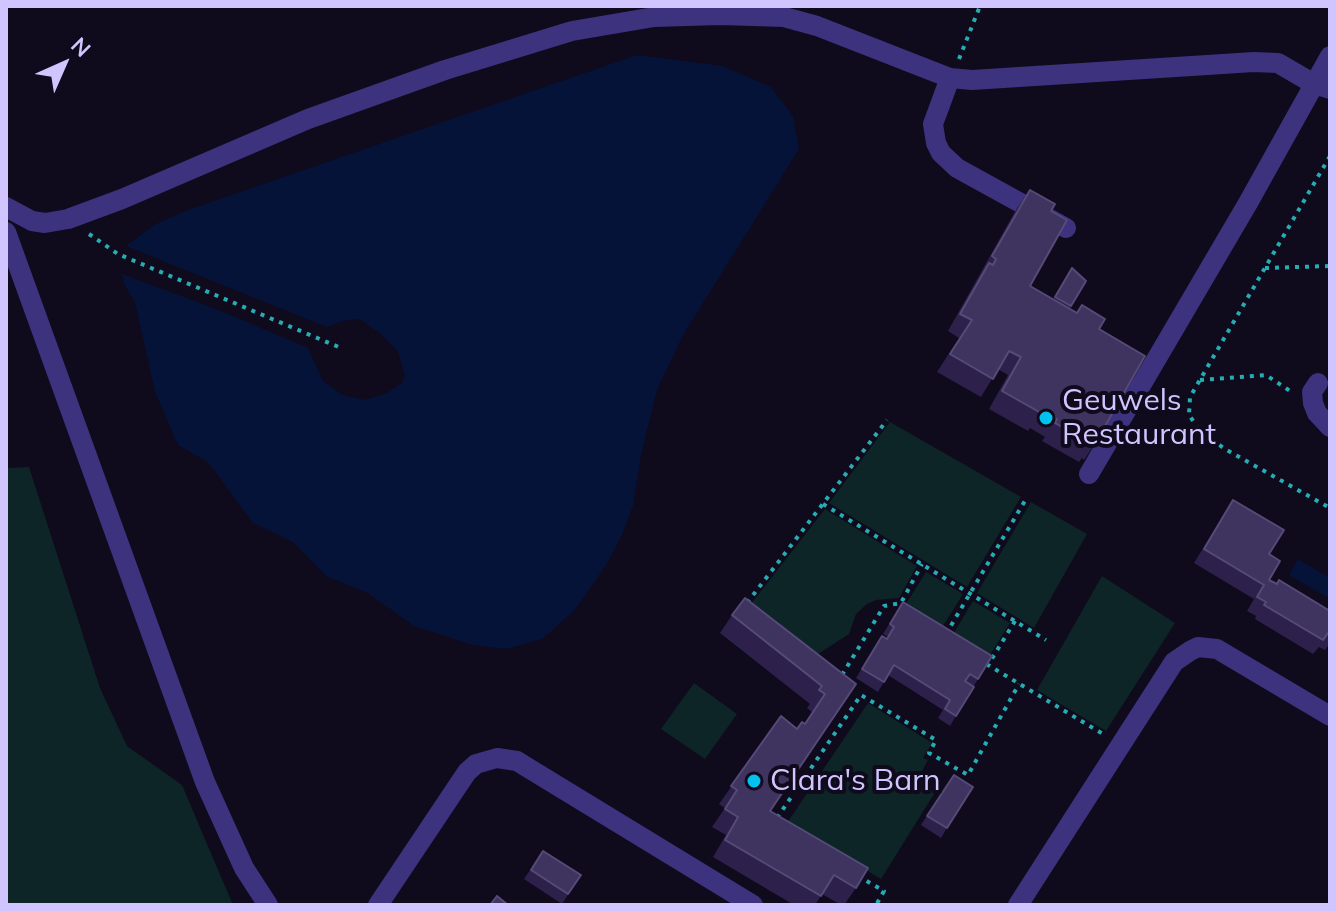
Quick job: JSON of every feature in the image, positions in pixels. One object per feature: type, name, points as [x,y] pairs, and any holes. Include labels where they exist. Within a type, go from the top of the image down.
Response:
[{"type":"lane","points":[[6,207],[32,221],[45,223],[68,219],[308,119],[445,70],[572,31],[654,17],[784,17],[817,26],[950,78],[972,80],[1254,62],[1278,63],[1322,86]]},
{"type":"lane","points":[[1089,474],[1322,86],[1330,56]]},
{"type":"lane","points":[[950,78],[933,124],[941,153],[957,168],[1066,228]]},
{"type":"lane","points":[[6,232],[205,782],[244,868],[268,905]]},
{"type":"lane","points":[[1318,383],[1312,392],[1313,403],[1317,413],[1330,427]]},
{"type":"lane","points":[[1018,905],[1174,662],[1198,647],[1217,649],[1330,716]]},
{"type":"lane","points":[[378,905],[467,772],[476,764],[497,758],[517,761],[753,905]]},
{"type":"path","points":[[950,78],[980,6]]},
{"type":"path","points":[[1330,156],[1190,397],[1189,415],[1200,431],[1225,449],[1330,508]]},
{"type":"path","points":[[68,219],[118,254],[341,348]]},
{"type":"path","points":[[1265,268],[1330,266]]},
{"type":"path","points":[[1200,380],[1266,375],[1292,392]]},
{"type":"path","points":[[743,609],[887,420]]},
{"type":"path","points":[[942,639],[1026,499]]},
{"type":"path","points":[[823,504],[1046,640]]},
{"type":"path","points":[[837,683],[884,606],[901,603],[922,564]]},
{"type":"path","points":[[1015,621],[988,665],[1121,745]]},
{"type":"path","points":[[772,825],[861,695],[936,740],[929,753],[968,775],[1019,684]]},
{"type":"path","points":[[847,869],[884,891],[876,905]]},
{"type":"green space","points":[[890,422],[1021,497],[967,587],[829,503]]},
{"type":"green space","points":[[29,467],[100,688],[127,746],[182,785],[233,905],[6,905],[6,468]]},
{"type":"green space","points":[[1031,502],[1087,534],[1034,628],[977,593]]},
{"type":"green space","points":[[825,509],[917,566],[899,598],[867,604],[856,614],[849,634],[815,656],[750,605]]},
{"type":"green space","points":[[926,572],[963,594],[941,629],[904,607]]},
{"type":"green space","points":[[1102,576],[1175,623],[1106,731],[1037,690]]},
{"type":"green space","points":[[973,601],[1010,623],[988,658],[952,636]]},
{"type":"green space","points":[[694,683],[737,714],[705,759],[661,729]]},
{"type":"green space","points":[[868,703],[932,743],[923,758],[928,760],[920,775],[939,786],[881,879],[787,823]]},
{"type":"water","points":[[637,55],[722,66],[771,87],[793,116],[799,149],[683,335],[657,390],[641,455],[633,506],[621,537],[575,610],[542,639],[506,649],[473,645],[414,626],[368,593],[326,576],[293,542],[253,523],[208,462],[178,445],[155,392],[135,302],[122,274],[308,348],[323,381],[343,395],[365,400],[387,393],[402,383],[405,376],[398,352],[360,319],[327,327],[126,246],[156,224],[188,210]]},
{"type":"water","points":[[1298,559],[1330,578],[1330,599],[1289,575]]},
{"type":"building","points":[[1030,190],[1055,204],[1051,211],[1067,220],[1030,286],[1077,313],[1082,305],[1105,319],[1099,329],[1145,356],[1092,444],[1055,423],[1057,419],[1042,410],[1041,413],[1002,391],[1021,357],[1009,351],[993,379],[950,354],[972,320],[960,314],[989,263],[993,265],[996,259],[992,256]]},
{"type":"building","points":[[1072,268],[1086,281],[1071,306],[1055,297]]},
{"type":"building","points":[[1233,500],[1284,530],[1269,554],[1280,561],[1269,580],[1277,584],[1279,580],[1330,611],[1330,634],[1323,640],[1264,605],[1266,602],[1257,597],[1264,585],[1204,549]]},
{"type":"building","points":[[745,598],[856,684],[770,811],[868,868],[856,888],[834,875],[821,896],[725,840],[738,817],[725,809],[737,790],[731,786],[781,716],[797,729],[802,722],[805,724],[825,694],[819,690],[822,686],[732,615]]},
{"type":"building","points":[[903,602],[992,656],[978,679],[970,674],[965,681],[974,687],[956,716],[945,709],[950,700],[894,665],[884,682],[862,669],[882,636],[887,639],[894,627],[890,624]]},
{"type":"building","points":[[954,775],[973,787],[947,828],[927,816]]},
{"type":"building","points":[[543,851],[581,875],[568,894],[531,870]]},
{"type":"building","points":[[497,896],[508,905],[490,905]]},
{"type":"place","name":"Geuwels Restaurant","points":[[1046,418]]},
{"type":"place","name":"Clara's Barn","points":[[754,781]]}]
